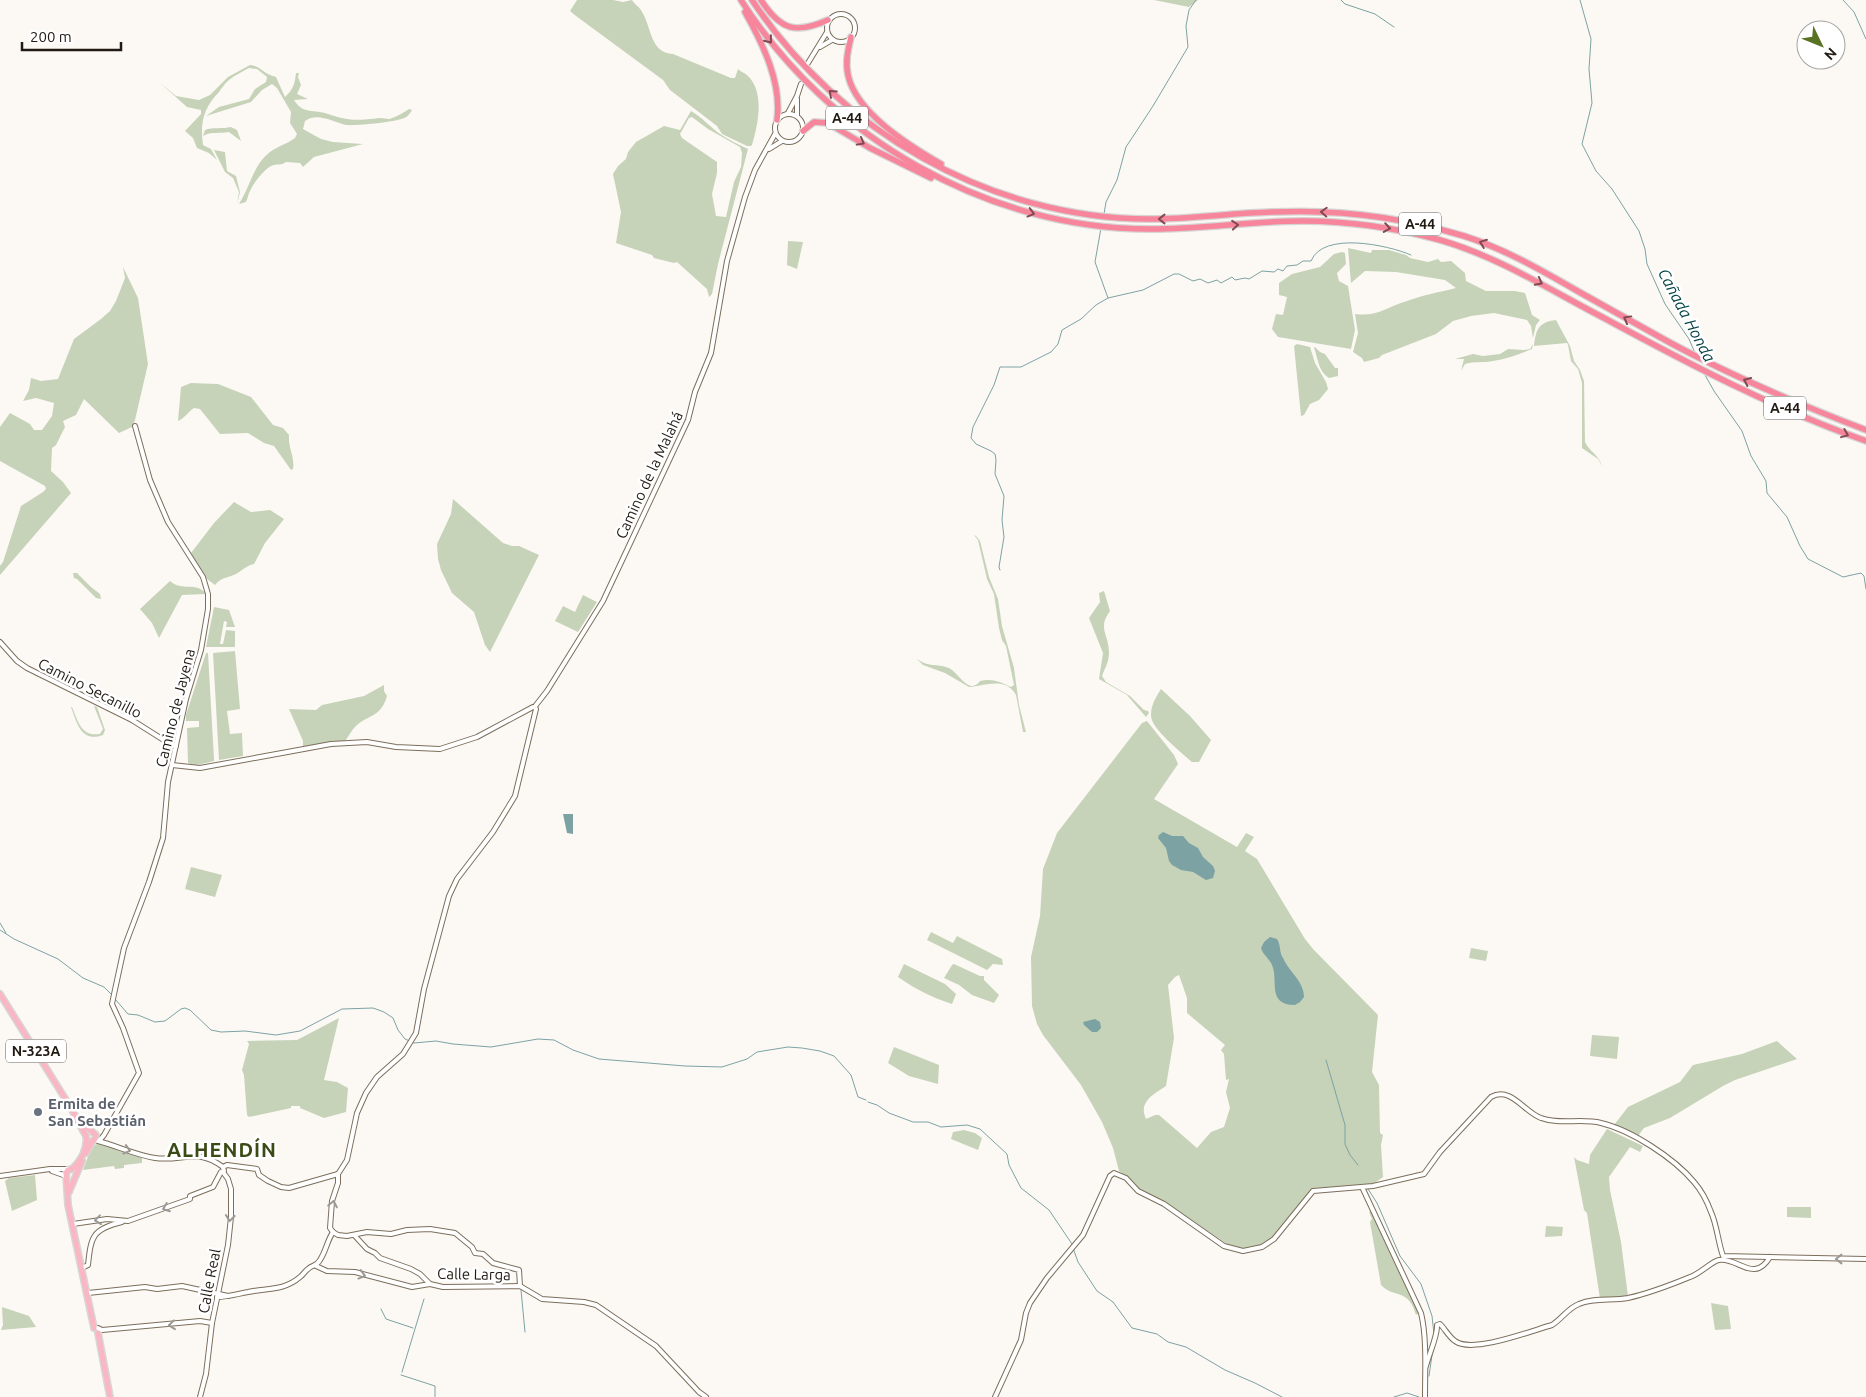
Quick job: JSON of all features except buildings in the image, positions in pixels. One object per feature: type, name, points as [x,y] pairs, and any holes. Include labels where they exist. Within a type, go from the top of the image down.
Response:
[{"type":"highway","points":[[739,0],[757,35],[771,71],[778,100],[776,120]]},
{"type":"highway","name":"A-44","points":[[739,0],[784,58],[813,89],[851,122],[914,164],[984,198],[1030,213],[1094,226],[1154,230],[1303,221],[1356,224],[1408,232],[1463,247],[1515,269],[1657,346],[1746,391],[1866,442]]},
{"type":"highway","name":"A-44","points":[[752,0],[798,59],[840,101],[866,122],[930,162],[992,190],[1039,204],[1113,217],[1172,219],[1258,212],[1307,211],[1348,213],[1421,224],[1466,237],[1506,252],[1723,370],[1793,402],[1866,430]]},
{"type":"highway","points":[[761,0],[774,18],[792,27],[807,28],[828,20]]},
{"type":"highway","points":[[852,37],[847,57],[848,76],[856,94],[867,108],[896,135],[921,152],[945,166],[987,185],[992,190]]},
{"type":"highway","points":[[803,131],[814,122],[828,123],[911,168],[984,198]]},
{"type":"main road","name":"N-323A","points":[[0,994],[71,1108],[92,1138]]},
{"type":"main road","points":[[67,1176],[71,1179],[92,1138]]},
{"type":"main road","points":[[73,1172],[66,1172],[68,1206],[97,1330],[110,1397]]},
{"type":"main road","points":[[68,1192],[73,1172]]},
{"type":"street","points":[[808,62],[827,32],[828,20],[840,13],[849,16],[855,28],[852,37],[840,42],[832,40],[816,50]]},
{"type":"street","points":[[827,32],[832,40]]},
{"type":"street","points":[[797,96],[797,116],[802,123],[803,131],[795,141],[782,141],[775,134],[774,124],[776,120],[788,113],[801,84]]},
{"type":"street","points":[[788,113],[797,116]]},
{"type":"street","name":"Camino de la Malahá","points":[[333,1232],[330,1228],[330,1220],[338,1174],[347,1160],[357,1113],[366,1093],[377,1076],[400,1058],[414,1038],[420,1020],[424,990],[448,896],[515,796],[535,707],[603,602],[688,420],[695,392],[711,353],[727,261],[745,197],[755,170],[775,134]]},
{"type":"street","name":"Camino de la Malahá","points":[[766,152],[782,141]]},
{"type":"street","name":"Camino de Jayena","points":[[107,1129],[138,1075],[138,1070],[112,1001],[124,948],[149,882],[163,838],[166,795],[186,699],[201,650],[208,609],[208,594],[203,577],[168,522],[150,480],[135,426]]},
{"type":"street","name":"Camino Secanillo","points":[[0,642],[17,661],[27,668],[132,720],[176,746]]},
{"type":"street","points":[[173,763],[183,767],[200,768],[340,743],[367,742],[396,747],[440,749],[477,737],[535,707]]},
{"type":"street","points":[[995,1397],[1021,1340],[1026,1313],[1030,1303],[1047,1278],[1083,1235],[1110,1176],[1114,1173],[1126,1178],[1138,1191],[1164,1204],[1224,1246],[1243,1251],[1262,1247],[1274,1239],[1313,1191],[1362,1187],[1424,1174],[1440,1152],[1491,1097],[1500,1094],[1510,1097],[1542,1119],[1604,1123],[1655,1150],[1681,1170],[1699,1189],[1711,1211],[1722,1256],[1866,1260]]},
{"type":"street","points":[[92,1138],[107,1129]]},
{"type":"street","points":[[92,1138],[107,1129]]},
{"type":"street","points":[[92,1138],[154,1158],[189,1155],[210,1159],[216,1162],[222,1170]]},
{"type":"street","points":[[82,1268],[88,1265],[93,1237],[100,1230],[107,1226],[141,1218],[190,1199],[190,1196],[213,1186],[227,1165],[257,1169],[259,1175],[268,1181],[280,1187],[289,1188],[338,1174]]},
{"type":"street","points":[[0,1176],[50,1169],[73,1172]]},
{"type":"street","name":"Calle Real","points":[[200,1397],[206,1374],[212,1323],[228,1245],[232,1200],[228,1179],[222,1170]]},
{"type":"street","points":[[0,1176],[50,1171],[57,1171],[67,1176]]},
{"type":"street","points":[[1362,1187],[1419,1308],[1428,1346],[1425,1397]]},
{"type":"street","points":[[73,1224],[107,1219],[124,1222]]},
{"type":"street","points":[[88,1293],[145,1287],[157,1289],[182,1286],[229,1296],[283,1287],[296,1280],[320,1260],[326,1251],[327,1243],[333,1232],[338,1235],[355,1236],[368,1232],[391,1234],[400,1231],[430,1229],[455,1233],[472,1247],[475,1253],[482,1254],[493,1263],[519,1270],[520,1286],[536,1296],[584,1302],[601,1308],[656,1346],[706,1397]]},
{"type":"street","name":"Calle Larga","points":[[355,1236],[367,1249],[380,1258],[411,1269],[420,1274],[430,1284],[443,1287],[520,1286]]},
{"type":"street","points":[[1426,1366],[1424,1354],[1428,1346],[1435,1339],[1437,1327],[1444,1328],[1454,1341],[1473,1347],[1504,1340],[1552,1324],[1559,1321],[1578,1304],[1586,1301],[1631,1297],[1691,1277],[1717,1260],[1728,1260],[1744,1268],[1753,1269],[1761,1266],[1770,1257]]},
{"type":"street","points":[[315,1265],[327,1270],[355,1272],[412,1287],[430,1284]]},
{"type":"street","points":[[97,1330],[200,1321],[212,1323]]},
{"type":"green space","points":[[577,0],[613,0],[623,2],[632,0],[641,10],[656,44],[665,53],[673,54],[731,78],[735,78],[738,69],[747,75],[757,91],[759,109],[752,145],[747,146],[722,134],[717,126],[670,90],[663,80],[576,16],[570,11]]},
{"type":"green space","points":[[1154,0],[1198,0],[1189,7]]},
{"type":"green space","points":[[250,65],[276,77],[285,97],[293,86],[296,73],[299,73],[298,77],[301,85],[297,94],[308,99],[294,100],[305,110],[354,120],[390,119],[409,109],[412,110],[409,115],[393,121],[358,125],[346,125],[325,118],[310,118],[305,121],[303,129],[321,139],[333,142],[363,144],[314,157],[303,167],[300,163],[286,162],[271,166],[262,173],[254,184],[246,202],[239,204],[264,157],[295,138],[297,134],[290,123],[291,112],[277,88],[272,84],[262,90],[251,102],[206,116],[219,107],[249,99],[255,89],[266,82],[267,77],[257,69],[249,68],[225,84],[206,110],[202,130],[203,145],[211,149],[217,160],[209,153],[197,148],[193,138],[185,131],[201,114],[201,110],[187,107],[159,82],[176,96],[199,100],[210,95],[228,77]]},
{"type":"green space","points":[[691,111],[720,134],[748,149],[712,294],[709,297],[707,289],[677,262],[654,258],[652,255],[616,243],[621,212],[613,174],[626,159],[628,152],[636,142],[664,126],[680,130]],"holes":[[[692,117],[708,129],[740,147],[742,153],[741,167],[734,182],[726,217],[716,216],[712,194],[717,173],[717,162],[682,138],[680,134],[689,118]]]},
{"type":"green space","points":[[231,127],[237,130],[241,141],[229,132],[203,136],[205,130]]},
{"type":"green space","points":[[214,150],[225,152],[227,171],[236,176],[240,192],[237,205],[239,192],[233,178],[225,172]]},
{"type":"green space","points":[[788,241],[803,242],[797,269],[787,265]]},
{"type":"green space","points":[[1348,248],[1371,253],[1372,250],[1389,250],[1428,262],[1438,259],[1441,262],[1451,261],[1465,273],[1466,281],[1486,291],[1525,293],[1532,315],[1540,320],[1536,325],[1533,338],[1531,326],[1527,320],[1494,313],[1471,316],[1453,321],[1436,334],[1382,355],[1379,358],[1364,362],[1362,358],[1353,352],[1358,333],[1355,314],[1376,313],[1425,295],[1456,288],[1445,280],[1396,272],[1365,271],[1351,283]]},
{"type":"green space","points":[[1345,253],[1346,264],[1337,273],[1339,281],[1348,286],[1355,330],[1351,349],[1278,337],[1272,329],[1276,314],[1283,315],[1287,297],[1279,295],[1279,283],[1292,274],[1320,267],[1334,254]]},
{"type":"green space","points":[[123,267],[138,298],[148,364],[135,420],[132,427],[119,433],[84,399],[76,415],[63,421],[65,427],[56,445],[52,448],[51,471],[71,493],[0,575],[0,566],[3,562],[21,506],[46,489],[45,486],[0,461],[0,427],[10,413],[30,424],[34,430],[42,430],[52,416],[54,403],[36,398],[23,401],[29,390],[31,378],[41,381],[58,379],[74,339],[110,311],[116,301],[125,278]]},
{"type":"green space","points":[[1556,320],[1570,346],[1574,361],[1580,370],[1584,381],[1585,442],[1599,459],[1602,466],[1598,459],[1582,448],[1582,383],[1578,369],[1571,361],[1567,343],[1534,346],[1539,328],[1545,323]]},
{"type":"green space","points":[[1297,344],[1310,347],[1315,363],[1328,389],[1319,400],[1310,404],[1304,415],[1301,416],[1294,346]]},
{"type":"green space","points":[[1533,344],[1532,349],[1508,358],[1465,364],[1461,371],[1464,359],[1455,359],[1473,354],[1483,356],[1500,354],[1508,349],[1530,349]]},
{"type":"green space","points":[[1315,347],[1325,354],[1335,368],[1338,368],[1338,376],[1329,378],[1325,375],[1320,368]]},
{"type":"green space","points":[[191,383],[218,384],[251,397],[273,425],[283,428],[289,435],[293,469],[291,470],[274,446],[264,443],[248,433],[220,434],[200,409],[194,408],[178,421],[181,387]]},
{"type":"green space","points":[[453,499],[503,543],[519,546],[539,555],[490,652],[485,645],[474,612],[452,593],[438,559],[437,544],[451,514]]},
{"type":"green space","points":[[234,502],[251,512],[270,510],[284,519],[265,543],[254,564],[222,579],[215,585],[207,579],[191,553],[214,523]]},
{"type":"green space","points":[[974,535],[980,541],[989,577],[998,599],[1002,626],[1014,668],[1019,705],[1026,732],[1023,732],[1016,695],[1012,689],[1001,684],[969,687],[945,673],[923,665],[916,658],[924,663],[949,668],[968,685],[972,686],[980,681],[992,680],[1011,687],[1014,685],[1006,646],[1002,640],[999,628],[994,594],[987,579],[978,540]]},
{"type":"green space","points":[[73,573],[77,573],[100,594],[101,599],[96,598],[74,578]]},
{"type":"green space","points":[[170,581],[179,586],[198,588],[206,594],[182,595],[159,638],[152,623],[140,609]]},
{"type":"green space","points":[[1104,591],[1110,611],[1104,622],[1109,656],[1102,676],[1106,682],[1130,696],[1144,710],[1148,711],[1149,713],[1146,717],[1127,695],[1099,679],[1103,653],[1089,618],[1100,602],[1099,593]]},
{"type":"green space","points":[[583,595],[597,602],[578,632],[555,621],[563,606],[575,612]]},
{"type":"green space","points":[[214,607],[229,610],[235,627],[226,627],[227,622],[224,621],[220,644],[223,644],[226,630],[235,631],[235,647],[206,647]]},
{"type":"green space","points":[[235,651],[240,709],[227,711],[230,734],[242,733],[243,756],[219,760],[213,653]]},
{"type":"green space","points":[[206,653],[208,653],[214,761],[194,765],[188,763],[187,728],[199,727],[199,721],[186,721],[186,715]]},
{"type":"green space","points":[[384,685],[384,691],[387,696],[382,708],[357,725],[345,741],[317,746],[303,746],[303,741],[289,709],[316,710],[322,705],[364,696]]},
{"type":"green space","points":[[1161,689],[1190,716],[1211,740],[1199,762],[1192,762],[1174,747],[1152,720],[1152,708]]},
{"type":"green space","points":[[94,706],[97,707],[105,730],[103,735],[96,737],[85,734],[81,730],[71,707],[84,730],[88,733],[100,734],[103,729]]},
{"type":"green space","points":[[1147,721],[1174,755],[1178,764],[1154,799],[1237,847],[1246,833],[1254,837],[1245,851],[1257,859],[1305,939],[1378,1015],[1372,1072],[1379,1085],[1380,1133],[1383,1135],[1381,1145],[1383,1177],[1373,1184],[1311,1189],[1271,1239],[1258,1247],[1245,1249],[1230,1246],[1174,1208],[1138,1189],[1129,1178],[1119,1171],[1113,1148],[1102,1122],[1081,1085],[1043,1035],[1037,1024],[1032,1006],[1031,957],[1040,916],[1043,869],[1057,833],[1142,723]],"holes":[[[1179,975],[1187,998],[1187,1013],[1225,1045],[1221,1050],[1224,1054],[1226,1080],[1229,1079],[1226,1092],[1230,1108],[1224,1127],[1211,1132],[1197,1148],[1159,1115],[1146,1119],[1144,1113],[1148,1099],[1166,1086],[1174,1038],[1168,985]]]},
{"type":"green space","points":[[191,867],[222,875],[215,897],[185,889]]},
{"type":"green space","points":[[931,932],[953,943],[957,936],[1002,959],[1003,965],[993,964],[987,970],[927,940]]},
{"type":"green space","points":[[1471,948],[1488,951],[1486,961],[1469,958]]},
{"type":"green space","points":[[904,964],[945,984],[956,994],[952,1004],[924,993],[898,977]]},
{"type":"green space","points":[[954,964],[984,976],[984,980],[999,995],[994,1003],[972,995],[959,985],[944,978]]},
{"type":"green space","points":[[339,1018],[324,1080],[337,1082],[348,1088],[346,1112],[324,1118],[300,1108],[300,1106],[291,1106],[291,1108],[249,1117],[247,1115],[242,1070],[249,1044],[247,1041],[297,1040]]},
{"type":"green space","points":[[1592,1035],[1619,1037],[1617,1059],[1590,1056]]},
{"type":"green space","points":[[1777,1041],[1797,1059],[1735,1080],[1670,1118],[1644,1128],[1638,1136],[1614,1125],[1628,1107],[1680,1082],[1693,1065],[1742,1054]]},
{"type":"green space","points":[[894,1047],[939,1065],[938,1084],[909,1076],[888,1063]]},
{"type":"green space","points":[[1607,1129],[1643,1146],[1640,1152],[1630,1147],[1609,1177],[1621,1242],[1628,1296],[1600,1299],[1587,1213],[1584,1210],[1574,1157],[1589,1164],[1590,1155]]},
{"type":"green space","points":[[964,1130],[975,1133],[982,1138],[978,1150],[951,1139],[953,1132]]},
{"type":"green space","points":[[97,1144],[142,1157],[142,1163],[124,1165],[124,1168],[115,1169],[114,1166],[83,1170],[92,1146]]},
{"type":"green space","points":[[35,1175],[37,1200],[12,1211],[5,1181],[9,1178]]},
{"type":"green space","points":[[1787,1207],[1811,1207],[1811,1218],[1787,1217]]},
{"type":"green space","points":[[1371,1211],[1416,1305],[1419,1313],[1416,1315],[1409,1300],[1381,1285],[1370,1222],[1372,1219],[1369,1212]]},
{"type":"green space","points":[[1546,1226],[1563,1227],[1562,1236],[1545,1237]]},
{"type":"green space","points":[[1711,1303],[1728,1306],[1731,1329],[1715,1330]]},
{"type":"green space","points":[[2,1307],[29,1316],[36,1327],[1,1330],[3,1325]]},
{"type":"water","points":[[563,814],[573,814],[573,834],[567,833]]},
{"type":"water","points":[[1163,832],[1172,836],[1183,836],[1189,843],[1198,848],[1203,857],[1213,866],[1215,871],[1213,878],[1206,880],[1193,872],[1181,870],[1172,865],[1166,848],[1158,838]]},
{"type":"water","points":[[1270,937],[1277,939],[1282,956],[1302,986],[1304,997],[1295,1005],[1280,1001],[1275,991],[1274,971],[1261,948]]},
{"type":"water","points":[[1095,1019],[1100,1022],[1101,1028],[1097,1032],[1092,1032],[1083,1022]]},
{"type":"waterway","points":[[1104,214],[1106,202],[1117,180],[1126,147],[1188,47],[1186,26],[1189,10],[1196,0]]},
{"type":"waterway","points":[[1341,0],[1345,4],[1375,14],[1394,27]]},
{"type":"waterway","name":"Cañada Honda","points":[[1580,0],[1591,39],[1589,69],[1592,103],[1582,144],[1596,171],[1612,189],[1639,231],[1645,249],[1647,264],[1665,304],[1689,339],[1695,353]]},
{"type":"waterway","points":[[1843,0],[1854,12],[1866,39]]},
{"type":"waterway","points":[[1101,228],[1095,262],[1108,298]]},
{"type":"waterway","points":[[1000,570],[1004,537],[1002,520],[1004,496],[995,474],[995,454],[976,444],[971,438],[973,427],[994,385],[1000,367],[1021,367],[1051,352],[1058,344],[1062,330],[1081,319],[1096,305],[1108,298],[1143,290],[1174,274],[1179,274],[1193,281],[1200,279],[1208,283],[1217,280],[1221,283],[1232,277],[1235,280],[1249,279],[1262,271],[1274,272],[1278,269],[1283,271],[1287,266],[1297,265],[1303,261],[1311,261],[1318,252],[1328,246],[1342,243],[1372,245],[1411,255]]},
{"type":"waterway","name":"Cañada Honda","points":[[1705,375],[1742,431],[1751,456],[1766,481],[1767,493],[1787,517],[1808,559],[1843,577],[1861,573],[1864,576],[1866,589]]},
{"type":"waterway","points":[[0,923],[6,933]]},
{"type":"waterway","points":[[0,930],[14,939],[58,959],[83,978],[104,987],[113,996]]},
{"type":"waterway","points":[[115,999],[128,1014],[138,1015],[155,1022],[165,1021],[185,1008],[190,1010],[211,1030],[221,1032],[245,1031],[276,1035],[300,1031],[342,1009],[373,1008],[393,1018],[398,1030],[405,1039],[414,1043],[436,1041],[491,1047],[538,1039],[554,1040],[573,1050],[599,1059],[685,1066],[722,1067],[747,1059],[757,1052],[788,1047],[802,1048],[834,1056],[851,1075],[858,1097],[866,1100]]},
{"type":"waterway","points":[[1326,1060],[1345,1125],[1345,1144],[1350,1155],[1358,1165]]},
{"type":"waterway","points":[[868,1102],[877,1105],[889,1113],[913,1122],[928,1122],[941,1127],[967,1125],[980,1129],[1007,1154],[1009,1165],[1021,1188],[1049,1210],[1072,1244]]},
{"type":"waterway","points":[[1368,1189],[1377,1203],[1400,1256],[1421,1284],[1432,1316],[1434,1334]]},
{"type":"waterway","points":[[1073,1248],[1078,1262],[1097,1291],[1113,1302],[1132,1328],[1157,1334],[1168,1342],[1186,1347],[1225,1370],[1282,1397]]},
{"type":"waterway","points":[[521,1290],[525,1332]]},
{"type":"waterway","points":[[402,1372],[424,1299]]},
{"type":"waterway","points":[[381,1309],[386,1319],[413,1328]]},
{"type":"waterway","points":[[1429,1376],[1432,1355]]},
{"type":"waterway","points":[[401,1375],[435,1386],[435,1397]]},
{"type":"waterway","points":[[1394,1397],[1407,1393],[1419,1397]]},
{"type":"place","name":"Ermita de San Sebastián","points":[[38,1112]]},
{"type":"district","name":"ALHENDÍN","points":[[222,1149]]}]
